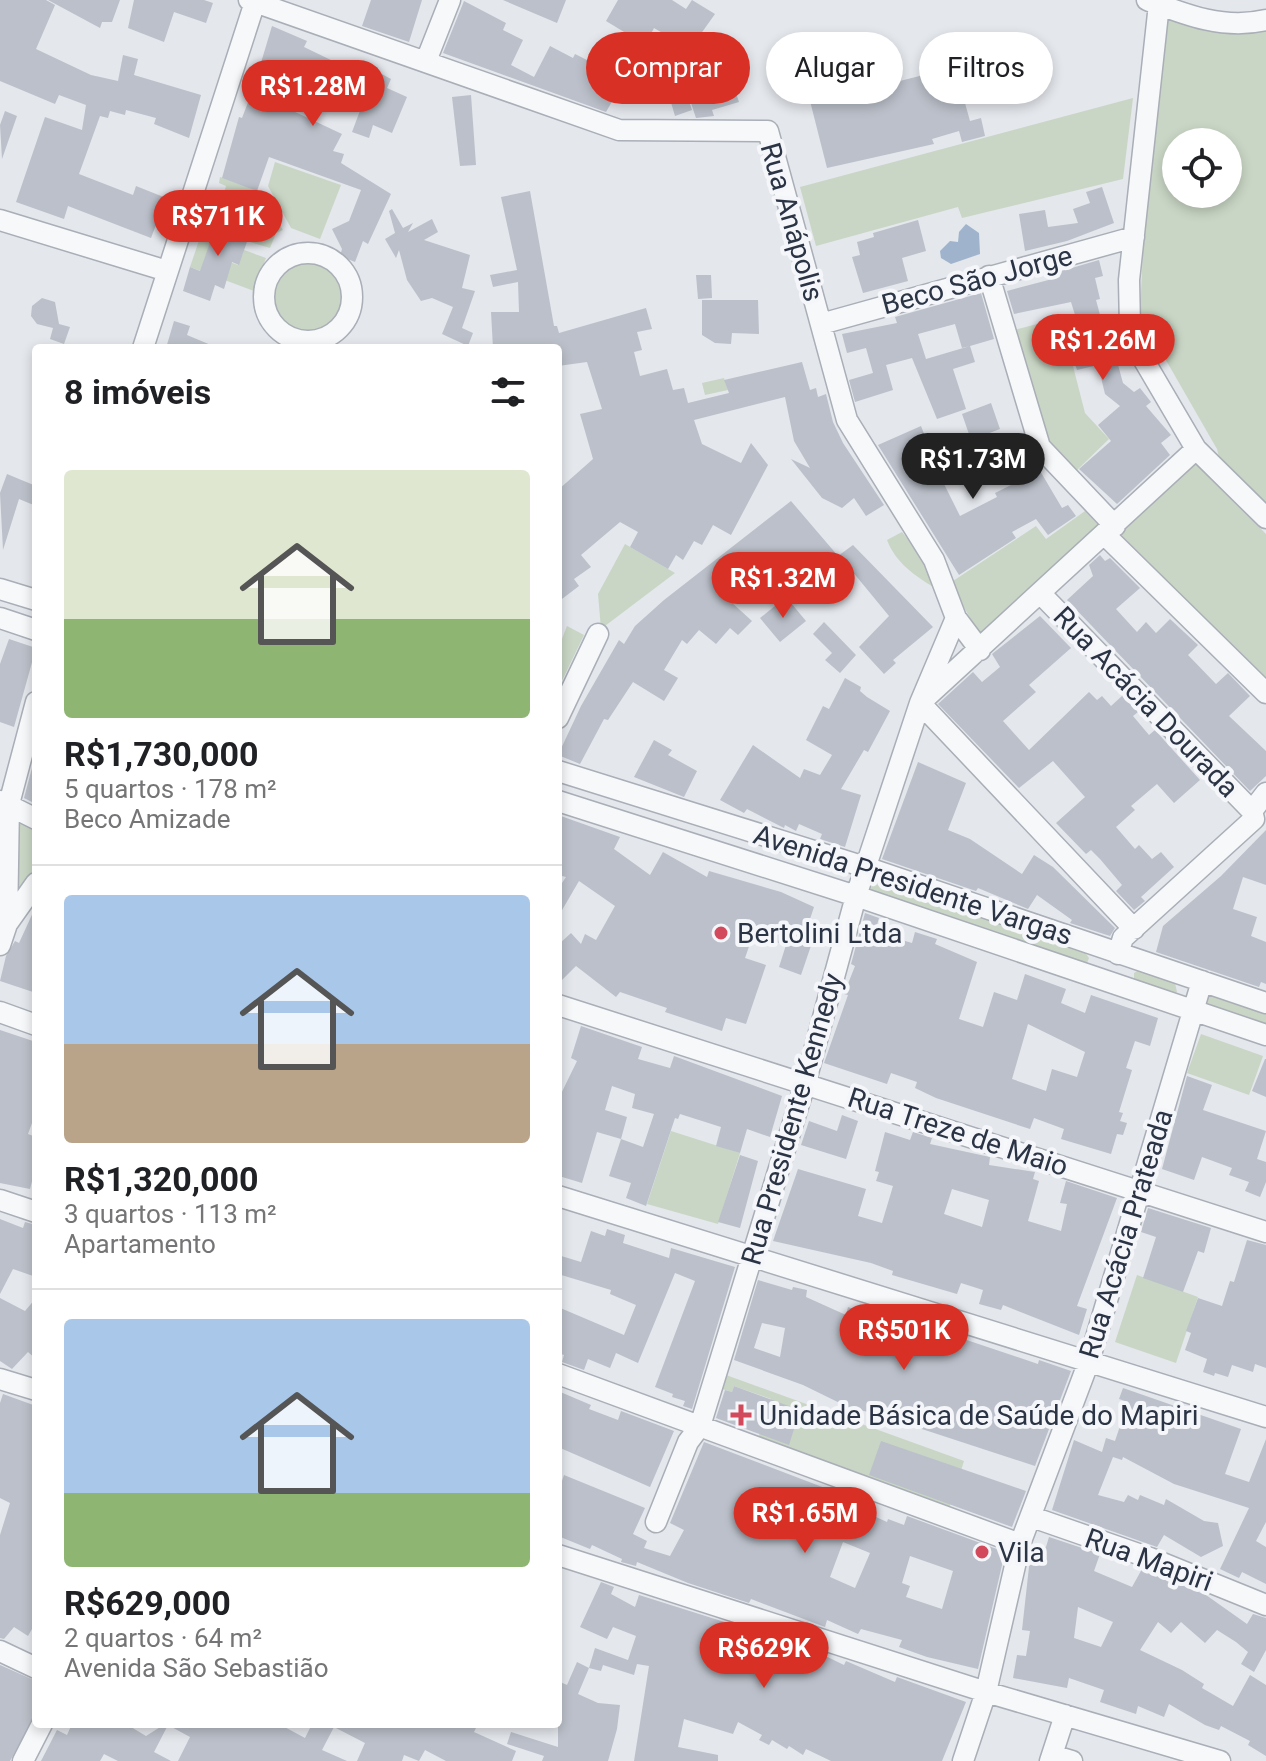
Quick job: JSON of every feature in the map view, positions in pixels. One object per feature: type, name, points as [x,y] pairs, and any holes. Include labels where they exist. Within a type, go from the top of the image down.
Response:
[{"type":"street","points":[[426,61],[450,0]]},
{"type":"street","points":[[144,344],[252,1]]},
{"type":"street","name":"Rua Anápolis","points":[[252,1],[619,130],[768,131],[821,324]]},
{"type":"street","points":[[1266,20],[1241,26],[1213,22],[1153,2],[1127,306],[1130,327],[1142,357],[1196,449],[1266,518]]},
{"type":"street","points":[[0,220],[167,271]]},
{"type":"street","name":"Beco São Jorge","points":[[821,324],[1134,237]]},
{"type":"street","points":[[315,253],[327,258],[346,275],[351,287],[350,309],[342,325],[332,334],[319,340],[290,343],[265,310],[265,285],[271,273],[290,256],[315,253]]},
{"type":"street","points":[[989,276],[1040,447],[1110,531],[1266,693]]},
{"type":"street","points":[[821,324],[847,420],[934,560],[956,618],[980,650]]},
{"type":"street","points":[[1134,929],[920,703],[1196,449]]},
{"type":"street","points":[[0,589],[32,599]]},
{"type":"street","name":"Rua Acácia Dourada","points":[[1041,594],[1257,818]]},
{"type":"street","points":[[0,618],[32,629]]},
{"type":"street","name":"Rua Presidente Kennedy","points":[[656,1522],[688,1442],[700,1426],[805,1084],[865,867],[920,703],[956,618]]},
{"type":"street","points":[[562,710],[598,634]]},
{"type":"street","points":[[7,924],[4,802],[32,714]]},
{"type":"street","name":"Avenida Presidente Vargas","points":[[562,772],[865,867],[1266,1003]]},
{"type":"street","points":[[1118,954],[1123,938],[1257,818],[1266,793]]},
{"type":"street","points":[[4,802],[32,817]]},
{"type":"street","name":"Avenida Presidente Vargas","points":[[562,802],[856,896],[1266,1035]]},
{"type":"street","points":[[0,945],[7,924],[32,889]]},
{"type":"street","name":"Rua Acácia Prateada","points":[[963,1761],[986,1692],[1020,1544],[1089,1361],[1202,981]]},
{"type":"street","name":"Rua Treze de Maio","points":[[562,1006],[1266,1232]]},
{"type":"street","points":[[1,1013],[32,1024]]},
{"type":"street","points":[[562,1197],[1266,1417]]},
{"type":"street","points":[[0,1200],[32,1211]]},
{"type":"street","points":[[562,1375],[1020,1544]]},
{"type":"street","points":[[0,1379],[32,1389]]},
{"type":"street","name":"Rua Mapiri","points":[[1032,1517],[1150,1558],[1266,1605]]},
{"type":"street","points":[[562,1556],[986,1692],[1220,1761]]},
{"type":"street","points":[[0,1651],[32,1666]]},
{"type":"street","points":[[1065,1715],[1051,1758],[1072,1761]]},
{"type":"street","points":[[23,1761],[40,1728]]},
{"type":"green space","points":[[1164,14],[1266,25],[1266,507],[1220,462],[1217,449],[1140,315],[1144,226]]},
{"type":"green space","points":[[1133,98],[1123,179],[962,218],[958,207],[816,246],[800,187]]},
{"type":"green space","points":[[275,162],[341,185],[320,239],[291,228],[268,186]]},
{"type":"green space","points":[[220,177],[257,191],[283,230],[276,233],[270,248],[247,241],[236,225],[237,219],[220,214],[207,253],[238,265],[244,250],[266,258],[254,291],[190,267],[213,199],[221,202],[226,186],[219,183]]},
{"type":"green space","points":[[315,262],[334,272],[342,284],[342,312],[334,324],[322,332],[301,334],[282,324],[274,312],[272,291],[282,272],[294,264]]},
{"type":"green space","points":[[1068,316],[1073,333],[1065,335],[1085,413],[1109,439],[1075,472],[1045,440],[1014,330]]},
{"type":"green space","points":[[724,378],[728,390],[705,395],[702,383]]},
{"type":"green space","points":[[1196,464],[1266,534],[1266,682],[1115,536]]},
{"type":"green space","points":[[1085,511],[1101,528],[981,637],[950,583],[1036,526],[1046,539]]},
{"type":"green space","points":[[902,532],[927,563],[935,588],[906,568],[895,555],[887,540]]},
{"type":"green space","points":[[625,544],[675,573],[601,629],[598,594]]},
{"type":"green space","points":[[567,626],[584,635],[562,681],[562,639]]},
{"type":"green space","points":[[18,815],[32,820],[32,872],[7,903]]},
{"type":"green space","points":[[876,882],[1084,951],[1089,958],[1087,963],[1080,966],[868,891]]},
{"type":"green space","points":[[1139,970],[1175,983],[1177,992],[1172,994],[1134,981],[1134,973]]},
{"type":"green space","points":[[1208,993],[1266,1012],[1266,1028],[1203,1004]]},
{"type":"green space","points":[[1201,1034],[1263,1056],[1249,1095],[1187,1073]]},
{"type":"green space","points":[[671,1131],[740,1153],[718,1224],[647,1204]]},
{"type":"green space","points":[[1137,1275],[1198,1297],[1176,1363],[1115,1342]]},
{"type":"green space","points":[[726,1375],[964,1461],[948,1512],[757,1441],[771,1399],[734,1386],[732,1392],[722,1389]]},
{"type":"water","points":[[966,224],[979,233],[980,254],[951,264],[941,258],[940,251],[950,241],[958,242],[959,232]]},
{"type":"building","points":[[0,0],[46,0],[55,5],[36,49],[91,75],[118,81],[123,55],[138,59],[134,75],[201,95],[189,138],[154,124],[156,118],[126,110],[125,115],[110,111],[108,118],[100,116],[79,174],[133,195],[136,186],[166,198],[151,238],[68,206],[64,219],[16,202],[45,117],[82,130],[86,105],[59,95],[55,104],[0,81]]},
{"type":"building","points":[[48,0],[120,0],[112,22],[102,22],[100,28]]},
{"type":"building","points":[[134,0],[204,0],[213,3],[206,23],[174,12],[164,42],[128,28]]},
{"type":"building","points":[[371,0],[422,0],[409,42],[362,26]]},
{"type":"building","points":[[503,0],[566,0],[557,23]]},
{"type":"building","points":[[618,0],[672,0],[686,9],[692,0],[715,14],[702,32],[661,32],[654,28],[652,32],[624,32],[606,21]]},
{"type":"building","points":[[464,1],[506,23],[503,30],[523,40],[511,65],[534,77],[550,46],[573,58],[575,54],[586,60],[586,104],[611,104],[606,112],[443,53]]},
{"type":"building","points":[[272,26],[307,41],[304,47],[362,75],[367,62],[391,79],[387,88],[407,97],[392,133],[373,125],[369,138],[352,132],[361,108],[305,85],[293,111],[342,134],[333,151],[344,154],[341,163],[391,194],[368,244],[363,241],[355,262],[340,256],[342,249],[332,229],[349,221],[361,190],[269,157],[257,191],[222,178],[239,117],[242,118],[252,92],[260,96],[271,72],[260,66]]},
{"type":"building","points":[[919,76],[919,104],[965,104],[970,121],[981,118],[985,136],[962,142],[959,131],[932,139],[934,144],[827,168],[811,104],[903,104],[903,80]]},
{"type":"building","points":[[471,95],[476,165],[460,166],[452,97]]},
{"type":"building","points":[[671,104],[690,104],[692,110],[675,116]]},
{"type":"building","points":[[691,104],[732,104],[712,110],[714,116],[696,118]]},
{"type":"building","points":[[5,111],[17,116],[2,159],[0,125]]},
{"type":"building","points":[[1102,187],[1114,223],[1067,241],[1025,251],[1019,214],[1045,210],[1048,227],[1078,223],[1073,209],[1090,203],[1086,192]]},
{"type":"building","points":[[530,191],[554,326],[557,326],[559,333],[646,308],[652,329],[637,332],[642,350],[634,352],[640,376],[667,369],[673,390],[684,388],[688,403],[729,393],[724,380],[802,362],[810,390],[816,388],[818,397],[826,394],[833,422],[843,443],[884,505],[866,516],[854,498],[842,508],[822,498],[791,459],[810,468],[794,441],[785,397],[694,420],[702,444],[741,463],[751,443],[768,465],[731,535],[713,525],[702,545],[694,541],[683,560],[676,555],[668,569],[630,547],[638,532],[620,522],[581,555],[591,567],[574,579],[579,586],[562,599],[562,486],[593,459],[580,414],[602,409],[587,362],[562,365],[562,344],[493,344],[491,312],[519,312],[518,282],[493,287],[490,275],[517,270],[501,197]]},
{"type":"building","points":[[392,209],[403,228],[413,223],[408,232],[432,219],[438,232],[424,240],[470,255],[462,288],[475,291],[462,328],[473,333],[469,344],[442,334],[453,307],[432,298],[421,301],[407,280],[399,250],[396,258],[385,239],[395,233],[389,211]]},
{"type":"building","points":[[220,214],[237,220],[236,225],[251,230],[239,265],[232,262],[224,289],[215,285],[210,301],[183,291],[190,267],[200,271]]},
{"type":"building","points":[[918,220],[926,251],[902,258],[908,281],[863,293],[852,257],[860,255],[857,242],[874,237],[873,233]]},
{"type":"building","points":[[1099,260],[1103,276],[1095,278],[1100,299],[1096,300],[1103,326],[1114,323],[1119,341],[1112,343],[1123,383],[1134,392],[1140,388],[1151,402],[1146,406],[1171,435],[1161,443],[1170,455],[1117,504],[1079,469],[1111,441],[1098,425],[1120,406],[1105,394],[1098,365],[1077,370],[1065,334],[1080,331],[1071,302],[1014,314],[1007,291],[1060,277],[1058,272]]},
{"type":"building","points":[[696,275],[711,275],[712,298],[698,299]]},
{"type":"building","points":[[981,293],[994,339],[970,346],[975,362],[953,369],[966,409],[937,419],[912,358],[886,365],[893,390],[855,402],[849,380],[873,373],[866,348],[847,353],[842,334],[897,323],[895,317]],"holes":[[[955,324],[962,348],[970,346],[926,359],[918,334]]]},
{"type":"building","points":[[42,298],[55,302],[59,324],[70,327],[64,344],[50,339],[53,328],[37,324],[31,316],[32,306]]},
{"type":"building","points":[[702,300],[758,300],[759,334],[732,333],[731,344],[715,343],[702,335]]},
{"type":"building","points":[[174,321],[190,326],[187,335],[208,344],[167,344]]},
{"type":"building","points":[[991,403],[1000,429],[971,440],[962,414]]},
{"type":"building","points":[[921,426],[934,459],[946,454],[956,474],[942,480],[960,516],[997,497],[995,493],[1011,485],[999,460],[1023,449],[1028,460],[1033,459],[1062,508],[1068,505],[1076,516],[1048,535],[1036,519],[1012,532],[1016,538],[959,575],[878,445]]},
{"type":"building","points":[[7,474],[32,484],[32,504],[19,499],[3,550],[0,493]]},
{"type":"building","points":[[791,501],[838,556],[853,545],[933,627],[893,660],[896,663],[884,674],[859,647],[889,616],[852,571],[829,590],[800,557],[764,583],[749,564],[719,591],[752,621],[738,635],[730,628],[716,644],[699,630],[687,644],[682,640],[664,670],[678,678],[664,701],[633,682],[608,720],[604,719],[580,764],[562,757],[562,746],[581,706],[619,640],[624,644],[635,626]]},
{"type":"building","points":[[1100,555],[1105,561],[1110,558],[1140,588],[1116,609],[1137,632],[1146,622],[1156,633],[1170,619],[1198,645],[1188,655],[1216,684],[1228,673],[1250,696],[1229,716],[1266,751],[1266,776],[1250,791],[1067,600],[1093,576],[1089,565]]},
{"type":"building","points":[[786,597],[806,621],[780,642],[760,618]]},
{"type":"building","points":[[1040,616],[1071,648],[1029,685],[1036,692],[1003,721],[1029,750],[1089,692],[1097,700],[1102,696],[1111,706],[1122,696],[1138,712],[1133,716],[1149,735],[1155,730],[1200,780],[1174,803],[1157,784],[1131,806],[1135,810],[1116,827],[1135,849],[1139,845],[1152,859],[1161,852],[1174,867],[1141,897],[1145,901],[1134,910],[1116,891],[1122,885],[1100,859],[1091,850],[1086,854],[1056,823],[1085,797],[1053,761],[1019,788],[938,704],[973,672],[982,682],[1000,667],[992,654]]},
{"type":"building","points":[[824,622],[856,655],[840,673],[825,660],[832,653],[813,634]]},
{"type":"building","points":[[9,639],[32,647],[32,662],[14,727],[0,722],[0,664]]},
{"type":"building","points":[[845,678],[890,711],[868,752],[864,750],[841,789],[861,795],[845,847],[820,839],[822,834],[799,824],[796,831],[785,825],[784,828],[747,809],[744,813],[720,800],[753,745],[800,778],[804,769],[820,775],[832,755],[806,740],[823,706],[829,709]]},
{"type":"building","points":[[654,740],[672,750],[668,755],[697,771],[684,797],[634,777]]},
{"type":"building","points":[[918,762],[966,783],[948,830],[970,839],[1022,874],[1034,855],[1053,867],[1115,928],[1110,936],[1070,923],[1072,920],[1037,895],[1028,909],[978,888],[976,891],[882,859]]},
{"type":"building","points":[[32,768],[32,802],[24,798]]},
{"type":"building","points":[[562,816],[620,837],[614,849],[650,875],[663,852],[707,877],[709,871],[781,892],[814,907],[807,928],[816,931],[801,975],[779,967],[786,945],[753,935],[745,958],[766,965],[746,1024],[726,1018],[722,1031],[665,1012],[667,1008],[620,992],[616,997],[576,966],[562,980],[562,941],[571,933],[581,944],[585,934],[596,940],[615,906],[579,881],[562,910],[562,883],[566,877],[562,876]]},
{"type":"building","points":[[1266,830],[1266,885],[1243,877],[1233,909],[1257,917],[1251,936],[1266,942],[1266,984],[1261,982],[1259,987],[1156,952],[1163,926],[1221,876]]},
{"type":"building","points":[[865,913],[879,918],[875,932],[912,943],[915,932],[937,939],[935,944],[977,962],[959,1019],[983,1027],[994,992],[1017,1000],[1025,974],[1066,989],[1061,1003],[1085,1013],[1091,995],[1158,1018],[1150,1046],[1135,1041],[1126,1068],[1132,1070],[1119,1112],[1123,1113],[1120,1121],[1127,1123],[1123,1135],[1117,1134],[1111,1154],[1061,1139],[1064,1129],[1034,1118],[1030,1129],[936,1098],[915,1088],[917,1082],[891,1073],[887,1084],[824,1063],[848,995],[844,994],[855,966],[851,964]],"holes":[[[1028,1024],[1085,1052],[1077,1077],[1052,1069],[1046,1091],[1012,1079]]]},
{"type":"building","points":[[32,915],[32,992],[0,981],[6,956],[15,941],[19,943]]},
{"type":"building","points":[[581,1026],[642,1047],[638,1059],[670,1068],[674,1056],[782,1096],[770,1137],[747,1129],[740,1153],[716,1146],[721,1127],[680,1114],[678,1119],[675,1118],[646,1206],[626,1198],[631,1183],[609,1176],[621,1139],[597,1132],[582,1183],[562,1177],[562,1092],[577,1061],[571,1058]],"holes":[[[612,1086],[635,1094],[632,1108],[654,1114],[643,1147],[621,1139],[627,1117],[605,1110]]]},
{"type":"building","points":[[0,1030],[32,1041],[32,1123],[28,1134],[32,1136],[32,1181],[30,1189],[0,1183]]},
{"type":"building","points":[[1266,1059],[1266,1097],[1252,1091]]},
{"type":"building","points":[[1187,1076],[1212,1085],[1203,1110],[1266,1131],[1257,1159],[1266,1162],[1266,1182],[1260,1197],[1245,1191],[1249,1182],[1229,1175],[1232,1168],[1202,1157],[1194,1180],[1162,1169]]},
{"type":"building","points":[[842,1115],[858,1121],[846,1159],[801,1145],[809,1121],[837,1131]]},
{"type":"building","points":[[885,1132],[910,1140],[913,1132],[932,1138],[930,1144],[990,1157],[989,1165],[1035,1172],[1033,1179],[1039,1181],[1028,1221],[1061,1231],[1067,1204],[1060,1203],[1066,1181],[1117,1198],[1077,1306],[1087,1309],[1079,1335],[1003,1305],[1001,1310],[979,1304],[983,1290],[961,1283],[957,1294],[892,1275],[893,1271],[871,1263],[773,1241],[798,1169],[866,1189],[858,1216],[882,1223],[893,1186],[876,1181],[879,1172],[875,1171]],"holes":[[[952,1189],[989,1200],[982,1227],[944,1214]]]},
{"type":"building","points":[[740,1155],[758,1161],[740,1228],[718,1222]]},
{"type":"building","points":[[1148,1208],[1211,1228],[1204,1253],[1198,1251],[1183,1292],[1143,1278],[1156,1237],[1141,1232]]},
{"type":"building","points":[[0,1219],[23,1228],[25,1222],[32,1224],[32,1276],[13,1269],[0,1294]]},
{"type":"building","points":[[607,1229],[625,1235],[623,1243],[669,1258],[671,1248],[735,1267],[692,1409],[683,1406],[685,1401],[655,1387],[695,1281],[675,1273],[638,1363],[616,1353],[610,1368],[588,1359],[584,1370],[562,1362],[562,1309],[624,1335],[636,1305],[610,1294],[611,1290],[562,1275],[562,1256],[581,1262],[591,1231],[605,1236]]},
{"type":"building","points":[[1247,1240],[1266,1245],[1266,1368],[1255,1364],[1253,1372],[1232,1365],[1228,1377],[1215,1373],[1214,1376],[1203,1372],[1207,1359],[1185,1350],[1191,1333],[1186,1331],[1198,1298],[1222,1306],[1230,1281],[1234,1282]]},
{"type":"building","points":[[758,1280],[792,1290],[793,1287],[807,1290],[806,1297],[846,1315],[848,1307],[868,1314],[869,1310],[889,1314],[1038,1364],[1039,1360],[1071,1371],[1035,1466],[850,1408],[803,1385],[734,1360]],"holes":[[[762,1323],[785,1328],[780,1357],[754,1348]]]},
{"type":"building","points":[[0,1298],[25,1311],[32,1303],[32,1356],[28,1352],[12,1369],[0,1361]]},
{"type":"building","points":[[734,1386],[800,1410],[789,1445],[716,1418],[725,1390],[732,1392]]},
{"type":"building","points":[[1123,1388],[1241,1429],[1225,1474],[1249,1482],[1266,1439],[1266,1522],[1256,1541],[1266,1547],[1266,1584],[1242,1572],[1239,1578],[1220,1569],[1249,1508],[1174,1484],[1123,1457],[1122,1460],[1113,1457],[1098,1495],[1124,1502],[1128,1495],[1138,1500],[1140,1495],[1164,1505],[1166,1499],[1204,1521],[1218,1523],[1223,1546],[1201,1557],[1164,1535],[1157,1547],[1052,1510],[1074,1440],[1102,1452],[1106,1438],[1115,1441],[1128,1402],[1119,1399]]},
{"type":"building","points":[[562,1393],[591,1405],[589,1409],[618,1420],[621,1411],[674,1431],[650,1487],[562,1449]]},
{"type":"building","points":[[3,1394],[32,1405],[32,1629],[28,1636],[14,1627],[4,1639],[0,1638],[0,1535],[10,1503],[0,1498],[0,1403]]},
{"type":"building","points":[[881,1441],[1026,1491],[1012,1527],[869,1475]]},
{"type":"building","points":[[704,1442],[859,1501],[856,1508],[887,1522],[888,1519],[904,1525],[907,1516],[1005,1552],[978,1669],[899,1647],[902,1640],[861,1629],[858,1634],[827,1620],[825,1627],[751,1599],[749,1603],[637,1562],[636,1566],[621,1562],[622,1559],[592,1545],[590,1549],[562,1538],[564,1475],[645,1508],[633,1534],[647,1541],[644,1548],[670,1556],[684,1530],[670,1523]],"holes":[[[843,1542],[870,1553],[855,1588],[830,1577]],[[910,1556],[953,1571],[942,1609],[906,1597],[910,1586],[902,1583]]]},
{"type":"building","points":[[1049,1537],[1100,1554],[1094,1571],[1132,1587],[1142,1569],[1206,1595],[1247,1624],[1253,1614],[1266,1618],[1266,1650],[1254,1672],[1241,1664],[1248,1652],[1236,1642],[1217,1630],[1205,1643],[1181,1622],[1171,1633],[1158,1622],[1140,1650],[1182,1670],[1204,1684],[1202,1688],[1233,1706],[1250,1675],[1266,1685],[1266,1756],[1248,1745],[1250,1741],[1221,1726],[1219,1730],[1205,1725],[1169,1704],[1164,1717],[1138,1706],[1136,1714],[1100,1702],[1104,1690],[1069,1678],[1067,1688],[1013,1678],[1017,1655],[1026,1656],[1030,1631],[1022,1630],[1030,1558],[1033,1559],[1037,1544],[1046,1547]],"holes":[[[1078,1607],[1113,1622],[1101,1647],[1074,1638]]]},
{"type":"building","points":[[601,1582],[614,1587],[611,1594],[635,1607],[639,1595],[813,1650],[844,1665],[846,1661],[895,1682],[897,1677],[966,1702],[942,1761],[831,1761],[806,1749],[803,1755],[772,1740],[769,1745],[759,1740],[762,1735],[738,1722],[733,1734],[684,1719],[678,1747],[718,1755],[718,1761],[634,1761],[649,1666],[637,1664],[634,1675],[603,1665],[601,1671],[589,1668],[595,1648],[628,1660],[636,1636],[613,1627],[607,1639],[580,1627]]},
{"type":"building","points":[[577,1662],[589,1668],[578,1694],[598,1703],[620,1705],[608,1761],[542,1761],[544,1756],[507,1744],[511,1732],[558,1747],[558,1728],[562,1728],[562,1683],[567,1685]]},
{"type":"building","points":[[0,1665],[32,1679],[32,1720],[10,1761],[0,1761]]},
{"type":"building","points":[[70,1728],[133,1728],[146,1736],[159,1728],[166,1728],[154,1752],[171,1761],[118,1761],[104,1754],[100,1761],[41,1761],[57,1730],[67,1735]]},
{"type":"building","points":[[174,1728],[286,1728],[305,1738],[310,1728],[333,1728],[322,1750],[347,1761],[178,1761],[190,1737]]},
{"type":"building","points":[[336,1728],[476,1728],[474,1732],[516,1751],[512,1761],[446,1761],[425,1750],[419,1761],[404,1755],[402,1761],[357,1761],[365,1743]]},
{"type":"place","name":"Bertolini Ltda","points":[[721,933]]},
{"type":"place","name":"Unidade Básica de Saúde do Mapiri","points":[[741,1415]]},
{"type":"place","name":"Vila","points":[[982,1552]]}]
